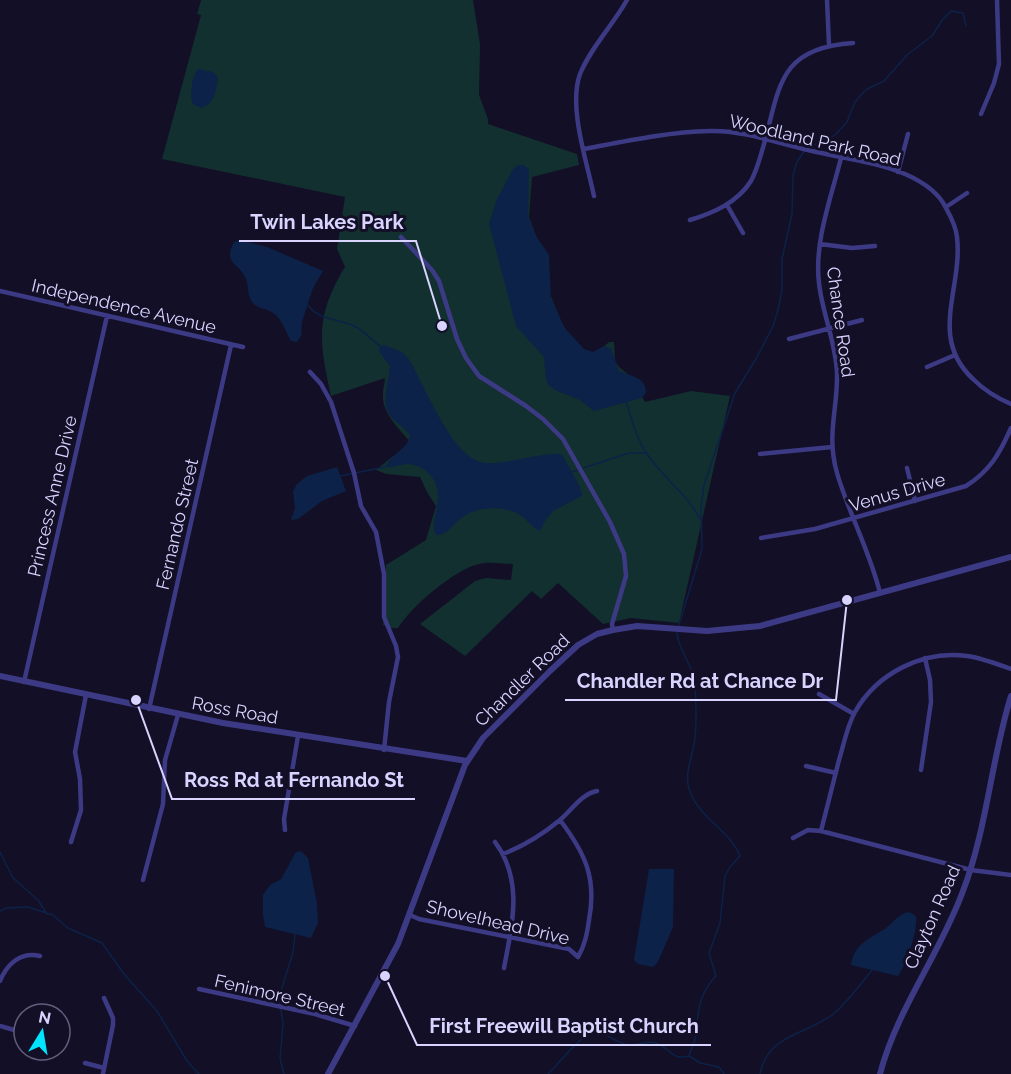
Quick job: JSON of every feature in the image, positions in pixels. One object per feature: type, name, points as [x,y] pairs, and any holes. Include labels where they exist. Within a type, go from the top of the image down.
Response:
[{"type":"street","points":[[594,196],[576,107],[580,74],[627,0]]},
{"type":"street","points":[[827,0],[829,45]]},
{"type":"street","points":[[981,114],[999,64],[997,0]]},
{"type":"street","points":[[690,220],[727,205],[738,197],[750,182],[765,139],[775,98],[784,76],[800,58],[829,45],[853,43]]},
{"type":"street","name":"Woodland Park Road","points":[[584,149],[646,137],[710,131],[765,139],[878,165],[930,188],[946,207],[956,230],[957,270],[949,322],[950,340],[955,355],[964,370],[980,385],[996,397],[1011,404]]},
{"type":"street","points":[[898,172],[908,134]]},
{"type":"street","name":"Chance Road","points":[[841,158],[820,244],[819,281],[837,366],[837,390],[832,417],[832,447],[837,473],[870,559],[880,593]]},
{"type":"street","points":[[946,207],[967,193]]},
{"type":"street","points":[[727,205],[743,233]]},
{"type":"street","points":[[401,237],[432,270],[439,281],[457,339],[472,368],[479,376],[543,419],[563,439],[610,522],[624,554],[626,568],[625,581],[612,624],[613,630]]},
{"type":"street","points":[[820,244],[852,248],[875,246]]},
{"type":"street","name":"Independence Avenue","points":[[0,291],[243,347]]},
{"type":"street","name":"Princess Anne Drive","points":[[24,682],[107,316]]},
{"type":"street","points":[[789,339],[862,320]]},
{"type":"street","name":"Fernando Street","points":[[149,709],[231,345]]},
{"type":"street","points":[[927,367],[955,355]]},
{"type":"street","points":[[310,372],[321,384],[331,402],[354,473],[361,506],[376,531],[384,574],[384,617],[398,657],[388,702],[384,750]]},
{"type":"street","name":"Venus Drive","points":[[761,538],[807,531],[959,489],[974,481],[994,463],[1011,428]]},
{"type":"street","points":[[760,454],[832,447]]},
{"type":"street","points":[[907,468],[915,501]]},
{"type":"street","name":"Chandler Road","points":[[328,1074],[398,944],[468,761],[490,730],[567,654],[585,640],[613,630],[637,626],[696,631],[747,628],[1011,557]]},
{"type":"street","points":[[822,831],[854,714],[862,700],[881,681],[896,670],[925,658],[940,656],[966,656],[1011,669]]},
{"type":"street","points":[[921,770],[932,702],[925,658]]},
{"type":"street","name":"Ross Road","points":[[0,676],[178,715],[384,750],[468,761]]},
{"type":"street","points":[[819,694],[854,714]]},
{"type":"street","points":[[70,842],[81,810],[80,779],[75,752],[86,695]]},
{"type":"street","name":"Clayton Road","points":[[880,1074],[894,1034],[948,928],[970,870],[1011,696]]},
{"type":"street","points":[[143,880],[163,804],[166,755],[178,715]]},
{"type":"street","points":[[285,830],[284,819],[298,736]]},
{"type":"street","points":[[806,766],[836,773]]},
{"type":"street","points":[[503,854],[535,838],[560,820],[586,794],[597,791]]},
{"type":"street","name":"Shovelhead Drive","points":[[410,915],[419,919],[569,949],[579,957],[585,942],[592,905],[592,886],[588,866],[581,849],[560,820]]},
{"type":"street","points":[[793,838],[808,830],[822,831],[970,870],[1011,875]]},
{"type":"street","points":[[495,842],[503,854],[514,891],[515,908],[504,968]]},
{"type":"street","points":[[0,981],[10,965],[22,956],[40,956]]},
{"type":"street","name":"Fenimore Street","points":[[199,989],[315,1014],[355,1026]]},
{"type":"street","points":[[85,1063],[103,1071],[113,1025],[113,1018],[104,998]]},
{"type":"green space","points":[[201,0],[473,0],[480,44],[479,95],[488,124],[577,154],[579,165],[532,177],[529,217],[538,241],[546,284],[571,340],[593,356],[609,342],[614,342],[615,361],[630,376],[645,402],[691,391],[730,396],[679,623],[631,618],[603,624],[558,583],[541,599],[532,591],[465,656],[420,624],[475,581],[486,578],[511,580],[513,564],[483,563],[458,573],[434,590],[404,619],[398,628],[383,625],[386,565],[426,540],[436,506],[420,477],[386,474],[376,470],[392,457],[413,445],[388,415],[385,408],[383,393],[385,378],[331,396],[324,360],[322,330],[328,300],[345,267],[337,249],[345,197],[162,159],[201,15],[197,14]]},
{"type":"water","points":[[198,69],[213,72],[218,77],[212,100],[201,108],[193,104],[191,96],[193,81]]},
{"type":"water","points":[[518,165],[529,169],[528,215],[536,236],[549,255],[551,298],[564,327],[584,349],[593,352],[604,346],[611,349],[619,371],[643,383],[646,393],[642,398],[594,411],[580,400],[555,390],[548,385],[546,379],[544,357],[516,326],[489,224],[497,199],[513,169]]},
{"type":"water","points":[[240,240],[267,247],[323,271],[313,288],[302,322],[301,336],[297,342],[291,341],[282,322],[271,311],[257,306],[250,299],[246,279],[233,263],[230,255],[234,242]]},
{"type":"water","points":[[384,345],[402,352],[408,358],[451,436],[474,459],[495,463],[560,454],[580,487],[582,496],[553,511],[540,531],[518,514],[508,510],[488,508],[469,514],[448,531],[436,535],[434,521],[438,497],[434,480],[425,470],[414,465],[386,467],[406,445],[410,436],[393,419],[386,407],[390,366],[379,351],[380,346]]},
{"type":"water","points":[[337,467],[346,491],[322,501],[298,519],[291,520],[295,508],[293,491],[297,484],[307,476]]},
{"type":"water","points":[[301,851],[308,858],[317,904],[318,923],[311,938],[265,927],[263,914],[263,895],[270,885],[281,879],[296,852]]},
{"type":"water","points":[[649,869],[674,869],[673,927],[658,962],[653,967],[638,964],[634,960]]},
{"type":"water","points":[[909,912],[916,916],[914,938],[898,976],[851,965],[855,951],[864,942],[886,928],[899,916]]},
{"type":"waterway","points":[[809,147],[836,134],[847,122],[855,102],[861,95],[867,89],[884,81],[907,55],[932,36],[951,11],[963,13],[966,26]]},
{"type":"waterway","points":[[678,628],[702,549],[701,507],[704,485],[735,393],[757,357],[773,326],[778,310],[782,289],[782,259],[792,214],[793,175],[797,162],[805,150]]},
{"type":"waterway","points":[[308,305],[324,317],[356,327],[380,346]]},
{"type":"waterway","points":[[626,402],[643,448],[660,471],[689,502],[701,520]]},
{"type":"waterway","points":[[583,468],[629,453],[646,453]]},
{"type":"waterway","points":[[340,476],[385,467]]},
{"type":"waterway","points":[[569,473],[578,470]]},
{"type":"waterway","points":[[677,632],[695,683],[696,731],[688,772],[688,786],[695,801],[729,839],[740,856],[725,876],[720,923],[709,953],[716,976],[702,998],[695,1040],[689,1056]]},
{"type":"waterway","points":[[0,852],[13,878],[38,900],[47,914]]},
{"type":"waterway","points":[[0,911],[6,908],[28,907],[53,915],[68,928],[102,943],[124,974],[157,1011],[187,1061],[199,1074]]},
{"type":"waterway","points":[[284,1074],[280,1059],[283,1023],[279,998],[293,952],[295,935]]},
{"type":"waterway","points":[[760,1074],[770,1051],[789,1037],[832,1015],[872,970]]},
{"type":"waterway","points":[[548,1074],[585,1036],[596,1030],[625,1044],[653,1042],[679,1057],[689,1056]]},
{"type":"waterway","points":[[689,1056],[700,1063],[719,1067],[724,1074]]},
{"type":"place","name":"Twin Lakes Park","points":[[442,326]]},
{"type":"place","name":"Chandler Rd at Chance Dr","points":[[847,600]]},
{"type":"place","name":"Ross Rd at Fernando St","points":[[136,700]]},
{"type":"place","name":"First Freewill Baptist Church","points":[[385,976]]}]
